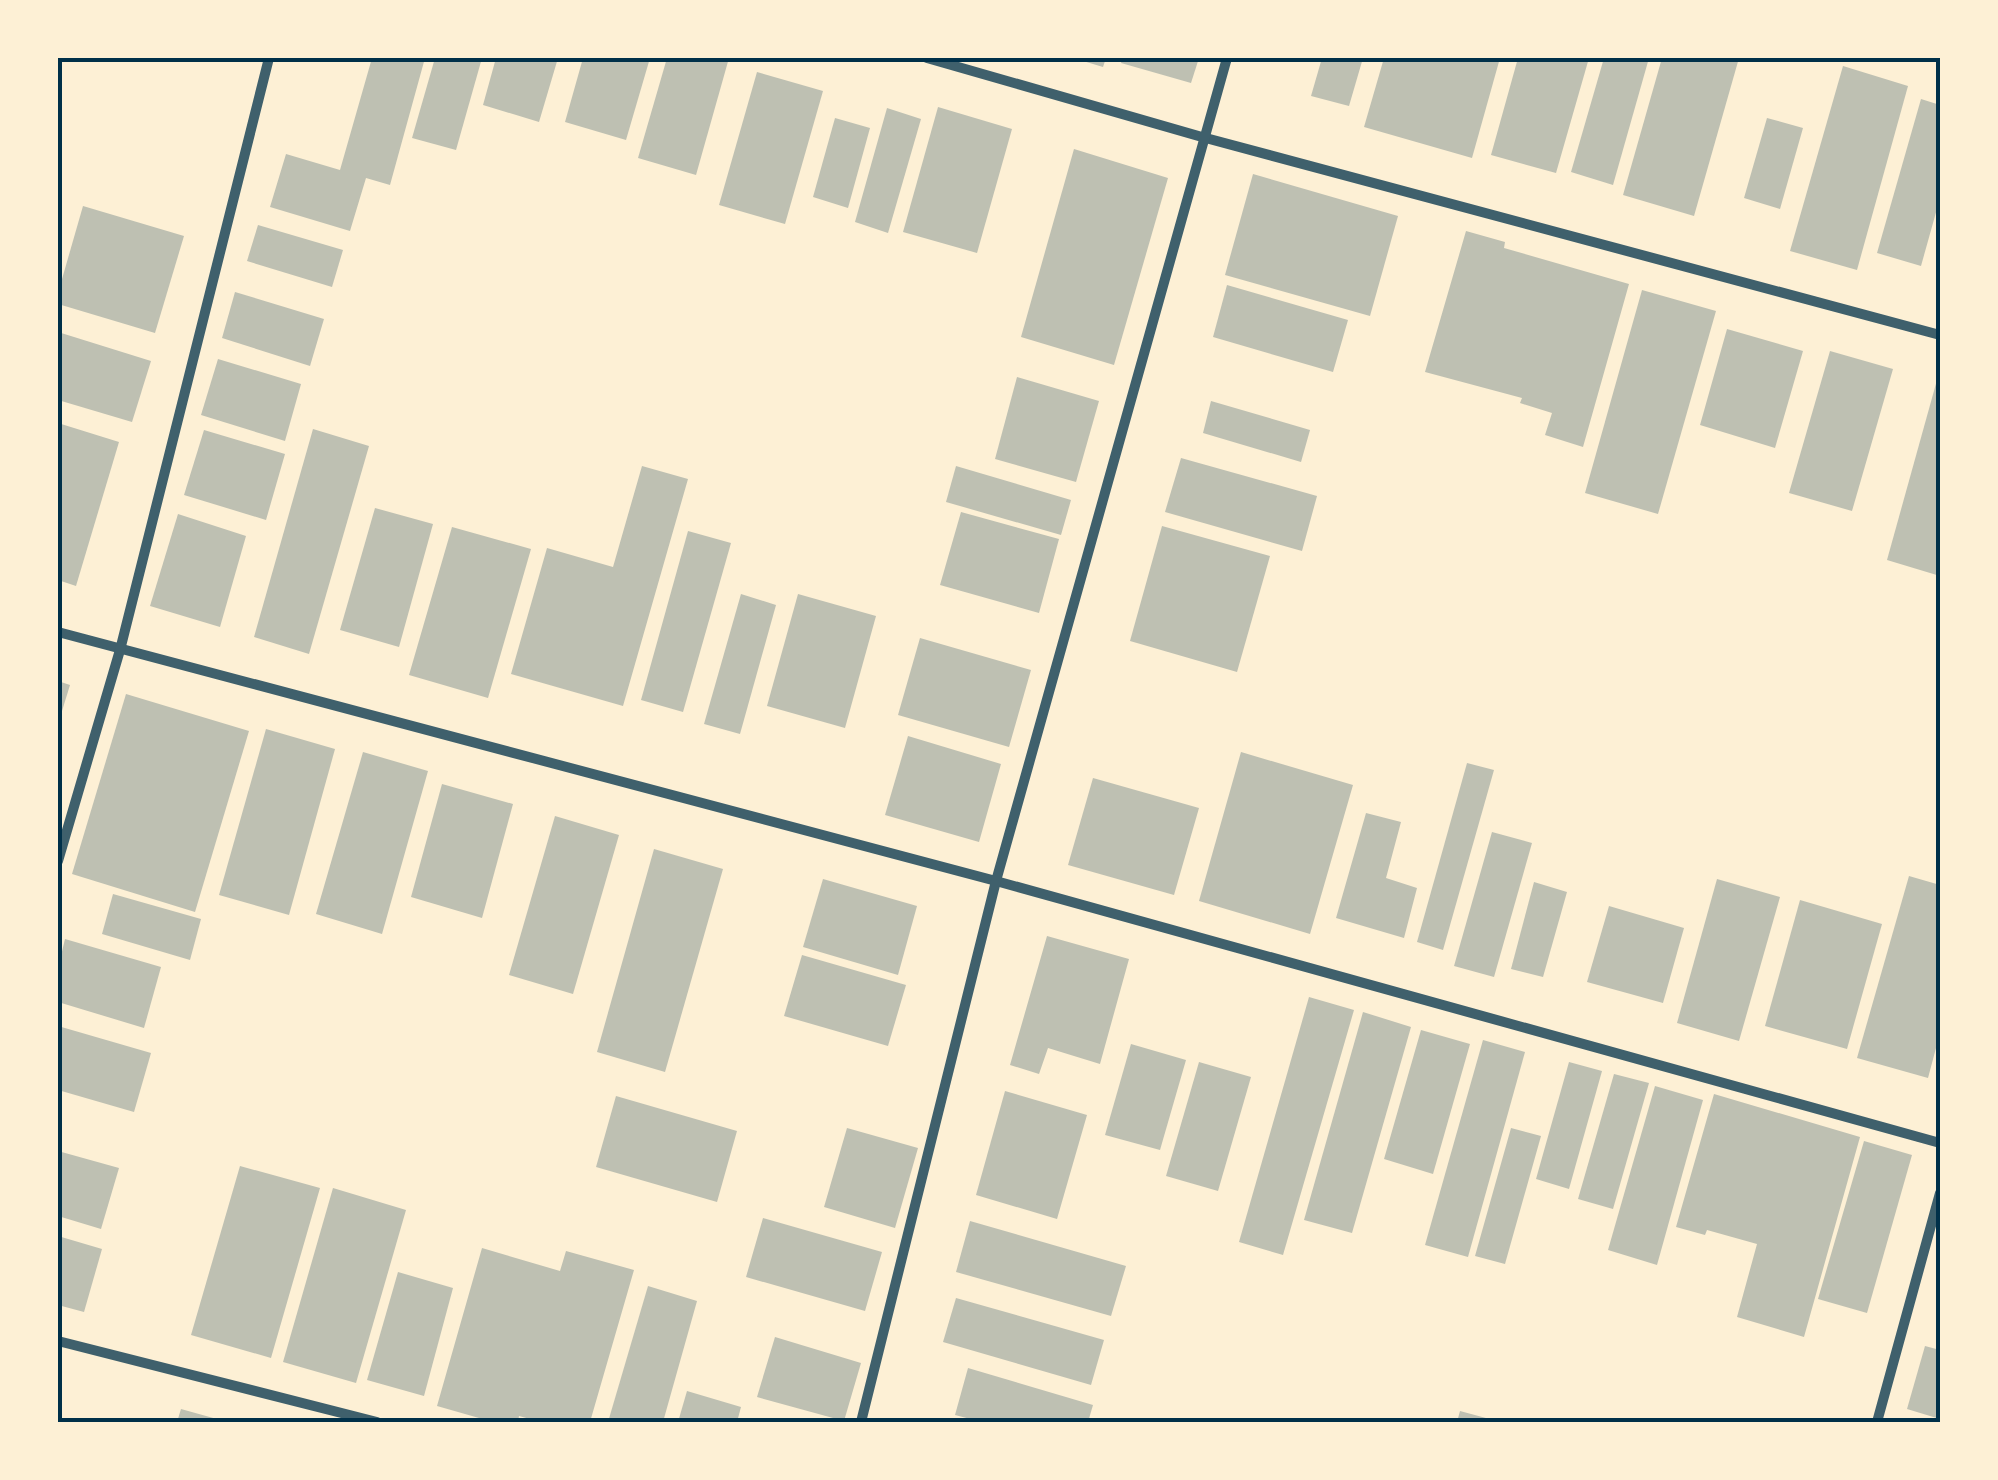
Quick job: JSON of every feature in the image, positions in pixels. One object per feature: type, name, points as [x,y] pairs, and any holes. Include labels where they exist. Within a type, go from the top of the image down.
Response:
[{"type":"street","points":[[58,861],[120,650],[269,58]]},
{"type":"street","points":[[926,58],[1202,137],[1940,335]]},
{"type":"street","points":[[861,1422],[996,881],[1226,58]]},
{"type":"street","points":[[58,632],[996,881],[1940,1143]]},
{"type":"street","points":[[1877,1422],[1940,1193]]},
{"type":"street","points":[[58,1341],[376,1422]]},
{"type":"building","points":[[372,58],[425,58],[390,185],[366,178],[350,231],[270,207],[286,154],[340,170]]},
{"type":"building","points":[[435,58],[482,58],[456,150],[412,138]]},
{"type":"building","points":[[496,58],[558,58],[539,122],[483,105]]},
{"type":"building","points":[[583,58],[650,58],[626,140],[565,122]]},
{"type":"building","points":[[667,58],[729,58],[696,175],[638,158]]},
{"type":"building","points":[[1073,58],[1106,58],[1103,67]]},
{"type":"building","points":[[1123,58],[1199,58],[1191,83],[1121,63]]},
{"type":"building","points":[[1322,58],[1363,58],[1349,106],[1311,96]]},
{"type":"building","points":[[1384,58],[1500,58],[1472,158],[1364,127]]},
{"type":"building","points":[[1518,58],[1589,58],[1556,173],[1491,155]]},
{"type":"building","points":[[1604,58],[1649,58],[1613,185],[1571,172]]},
{"type":"building","points":[[1662,58],[1739,58],[1694,216],[1623,195]]},
{"type":"building","points":[[1843,66],[1908,86],[1857,270],[1790,251]]},
{"type":"building","points":[[757,72],[823,91],[785,224],[719,205]]},
{"type":"building","points":[[1921,99],[1940,105],[1940,198],[1921,266],[1877,253]]},
{"type":"building","points":[[938,107],[1012,129],[977,253],[903,232]]},
{"type":"building","points":[[887,108],[921,119],[888,233],[855,222]]},
{"type":"building","points":[[835,118],[870,128],[848,208],[813,197]]},
{"type":"building","points":[[1767,118],[1803,128],[1780,209],[1744,198]]},
{"type":"building","points":[[1074,149],[1168,178],[1114,365],[1021,337]]},
{"type":"building","points":[[1253,174],[1398,216],[1370,316],[1225,275]]},
{"type":"building","points":[[83,206],[184,236],[155,333],[58,304]]},
{"type":"building","points":[[258,225],[343,250],[332,287],[247,261]]},
{"type":"building","points":[[1466,231],[1505,242],[1504,248],[1629,284],[1583,447],[1545,435],[1552,413],[1520,403],[1522,398],[1425,372]]},
{"type":"building","points":[[1227,285],[1348,320],[1333,372],[1213,337]]},
{"type":"building","points":[[1642,290],[1716,311],[1658,514],[1585,493]]},
{"type":"building","points":[[235,292],[324,319],[310,366],[222,338]]},
{"type":"building","points":[[1727,329],[1803,351],[1775,448],[1700,425]]},
{"type":"building","points":[[58,332],[151,361],[132,422],[58,400]]},
{"type":"building","points":[[1830,351],[1893,369],[1852,511],[1789,493]]},
{"type":"building","points":[[218,359],[301,384],[285,441],[201,415]]},
{"type":"building","points":[[1017,377],[1099,401],[1076,482],[995,459]]},
{"type":"building","points":[[1937,380],[1940,381],[1940,576],[1887,560]]},
{"type":"building","points":[[1211,401],[1310,430],[1301,462],[1203,433]]},
{"type":"building","points":[[58,423],[119,442],[76,586],[58,580]]},
{"type":"building","points":[[313,429],[369,446],[309,654],[254,637]]},
{"type":"building","points":[[204,430],[285,454],[266,520],[184,495]]},
{"type":"building","points":[[1181,458],[1317,496],[1302,551],[1165,512]]},
{"type":"building","points":[[642,466],[688,479],[623,706],[511,674],[547,548],[613,567]]},
{"type":"building","points":[[956,466],[1071,500],[1061,535],[946,502]]},
{"type":"building","points":[[375,508],[433,524],[399,647],[340,630]]},
{"type":"building","points":[[961,512],[1059,539],[1039,613],[940,585]]},
{"type":"building","points":[[178,514],[246,536],[220,627],[150,606]]},
{"type":"building","points":[[1162,526],[1270,556],[1237,672],[1130,641]]},
{"type":"building","points":[[452,527],[531,549],[488,698],[409,675]]},
{"type":"building","points":[[688,531],[731,543],[683,712],[641,700]]},
{"type":"building","points":[[741,594],[776,605],[740,734],[704,724]]},
{"type":"building","points":[[798,594],[876,616],[845,728],[767,706]]},
{"type":"building","points":[[920,638],[1031,670],[1009,747],[898,715]]},
{"type":"building","points":[[58,681],[70,685],[58,724]]},
{"type":"building","points":[[126,694],[249,731],[195,912],[72,874]]},
{"type":"building","points":[[266,729],[335,749],[289,915],[219,895]]},
{"type":"building","points":[[908,736],[1001,764],[979,842],[885,815]]},
{"type":"building","points":[[363,752],[428,771],[382,934],[316,914]]},
{"type":"building","points":[[1241,752],[1353,785],[1310,934],[1199,901]]},
{"type":"building","points":[[1467,763],[1494,770],[1443,950],[1417,942]]},
{"type":"building","points":[[1093,778],[1199,808],[1174,895],[1068,865]]},
{"type":"building","points":[[442,784],[513,804],[482,918],[411,897]]},
{"type":"building","points":[[1366,813],[1401,822],[1386,878],[1417,888],[1404,938],[1336,918]]},
{"type":"building","points":[[555,816],[619,835],[573,994],[509,975]]},
{"type":"building","points":[[1492,832],[1532,843],[1494,977],[1454,966]]},
{"type":"building","points":[[654,849],[723,869],[665,1072],[597,1052]]},
{"type":"building","points":[[1909,876],[1940,885],[1940,1033],[1928,1078],[1857,1058]]},
{"type":"building","points":[[823,879],[917,906],[898,975],[803,947]]},
{"type":"building","points":[[1717,879],[1780,897],[1739,1041],[1677,1023]]},
{"type":"building","points":[[1534,882],[1567,892],[1543,977],[1511,969]]},
{"type":"building","points":[[113,894],[201,919],[190,960],[102,934]]},
{"type":"building","points":[[1800,900],[1882,924],[1847,1049],[1765,1026]]},
{"type":"building","points":[[1609,906],[1684,928],[1663,1003],[1587,982]]},
{"type":"building","points":[[1047,936],[1129,959],[1100,1064],[1048,1048],[1039,1074],[1010,1065]]},
{"type":"building","points":[[65,939],[161,967],[144,1028],[58,1002],[58,968]]},
{"type":"building","points":[[802,955],[906,985],[888,1046],[784,1016]]},
{"type":"building","points":[[1309,997],[1354,1010],[1283,1255],[1239,1242]]},
{"type":"building","points":[[1363,1012],[1411,1027],[1352,1233],[1304,1220]]},
{"type":"building","points":[[58,1026],[151,1053],[134,1112],[58,1090]]},
{"type":"building","points":[[1421,1030],[1470,1044],[1433,1174],[1384,1159]]},
{"type":"building","points":[[1483,1040],[1525,1052],[1468,1257],[1425,1245]]},
{"type":"building","points":[[1131,1044],[1186,1060],[1160,1150],[1105,1135]]},
{"type":"building","points":[[1199,1062],[1251,1077],[1218,1191],[1166,1176]]},
{"type":"building","points":[[1569,1062],[1602,1071],[1569,1189],[1536,1179]]},
{"type":"building","points":[[1614,1074],[1649,1083],[1613,1209],[1578,1199]]},
{"type":"building","points":[[1655,1086],[1703,1100],[1657,1265],[1608,1250]]},
{"type":"building","points":[[1005,1091],[1087,1115],[1057,1219],[976,1195]]},
{"type":"building","points":[[1714,1094],[1860,1137],[1804,1337],[1737,1317],[1757,1244],[1707,1230],[1705,1235],[1676,1227]]},
{"type":"building","points":[[616,1096],[737,1131],[717,1202],[596,1167]]},
{"type":"building","points":[[847,1128],[918,1148],[895,1228],[824,1207]]},
{"type":"building","points":[[1511,1128],[1541,1136],[1505,1264],[1475,1256]]},
{"type":"building","points":[[1864,1141],[1912,1155],[1867,1313],[1818,1299]]},
{"type":"building","points":[[58,1151],[119,1168],[101,1229],[58,1216]]},
{"type":"building","points":[[240,1166],[320,1188],[271,1358],[191,1335]]},
{"type":"building","points":[[333,1188],[406,1210],[356,1383],[283,1362]]},
{"type":"building","points":[[763,1218],[882,1252],[865,1311],[746,1277]]},
{"type":"building","points":[[970,1221],[1126,1266],[1111,1316],[956,1272]]},
{"type":"building","points":[[58,1236],[102,1249],[84,1312],[58,1305]]},
{"type":"building","points":[[482,1248],[560,1271],[566,1251],[634,1270],[590,1422],[541,1422],[519,1416],[518,1422],[493,1422],[437,1406]]},
{"type":"building","points":[[398,1272],[453,1288],[424,1396],[367,1380]]},
{"type":"building","points":[[648,1286],[697,1301],[663,1422],[608,1422]]},
{"type":"building","points":[[956,1298],[1104,1340],[1091,1385],[943,1342]]},
{"type":"building","points":[[775,1337],[861,1363],[844,1421],[757,1397]]},
{"type":"building","points":[[1925,1346],[1940,1350],[1940,1419],[1907,1409]]},
{"type":"building","points":[[968,1368],[1093,1405],[1088,1422],[982,1422],[955,1415]]},
{"type":"building","points":[[687,1391],[741,1407],[737,1422],[678,1422]]},
{"type":"building","points":[[181,1409],[224,1421],[224,1422],[177,1422]]},
{"type":"building","points":[[1460,1411],[1497,1421],[1497,1422],[1457,1422]]}]
